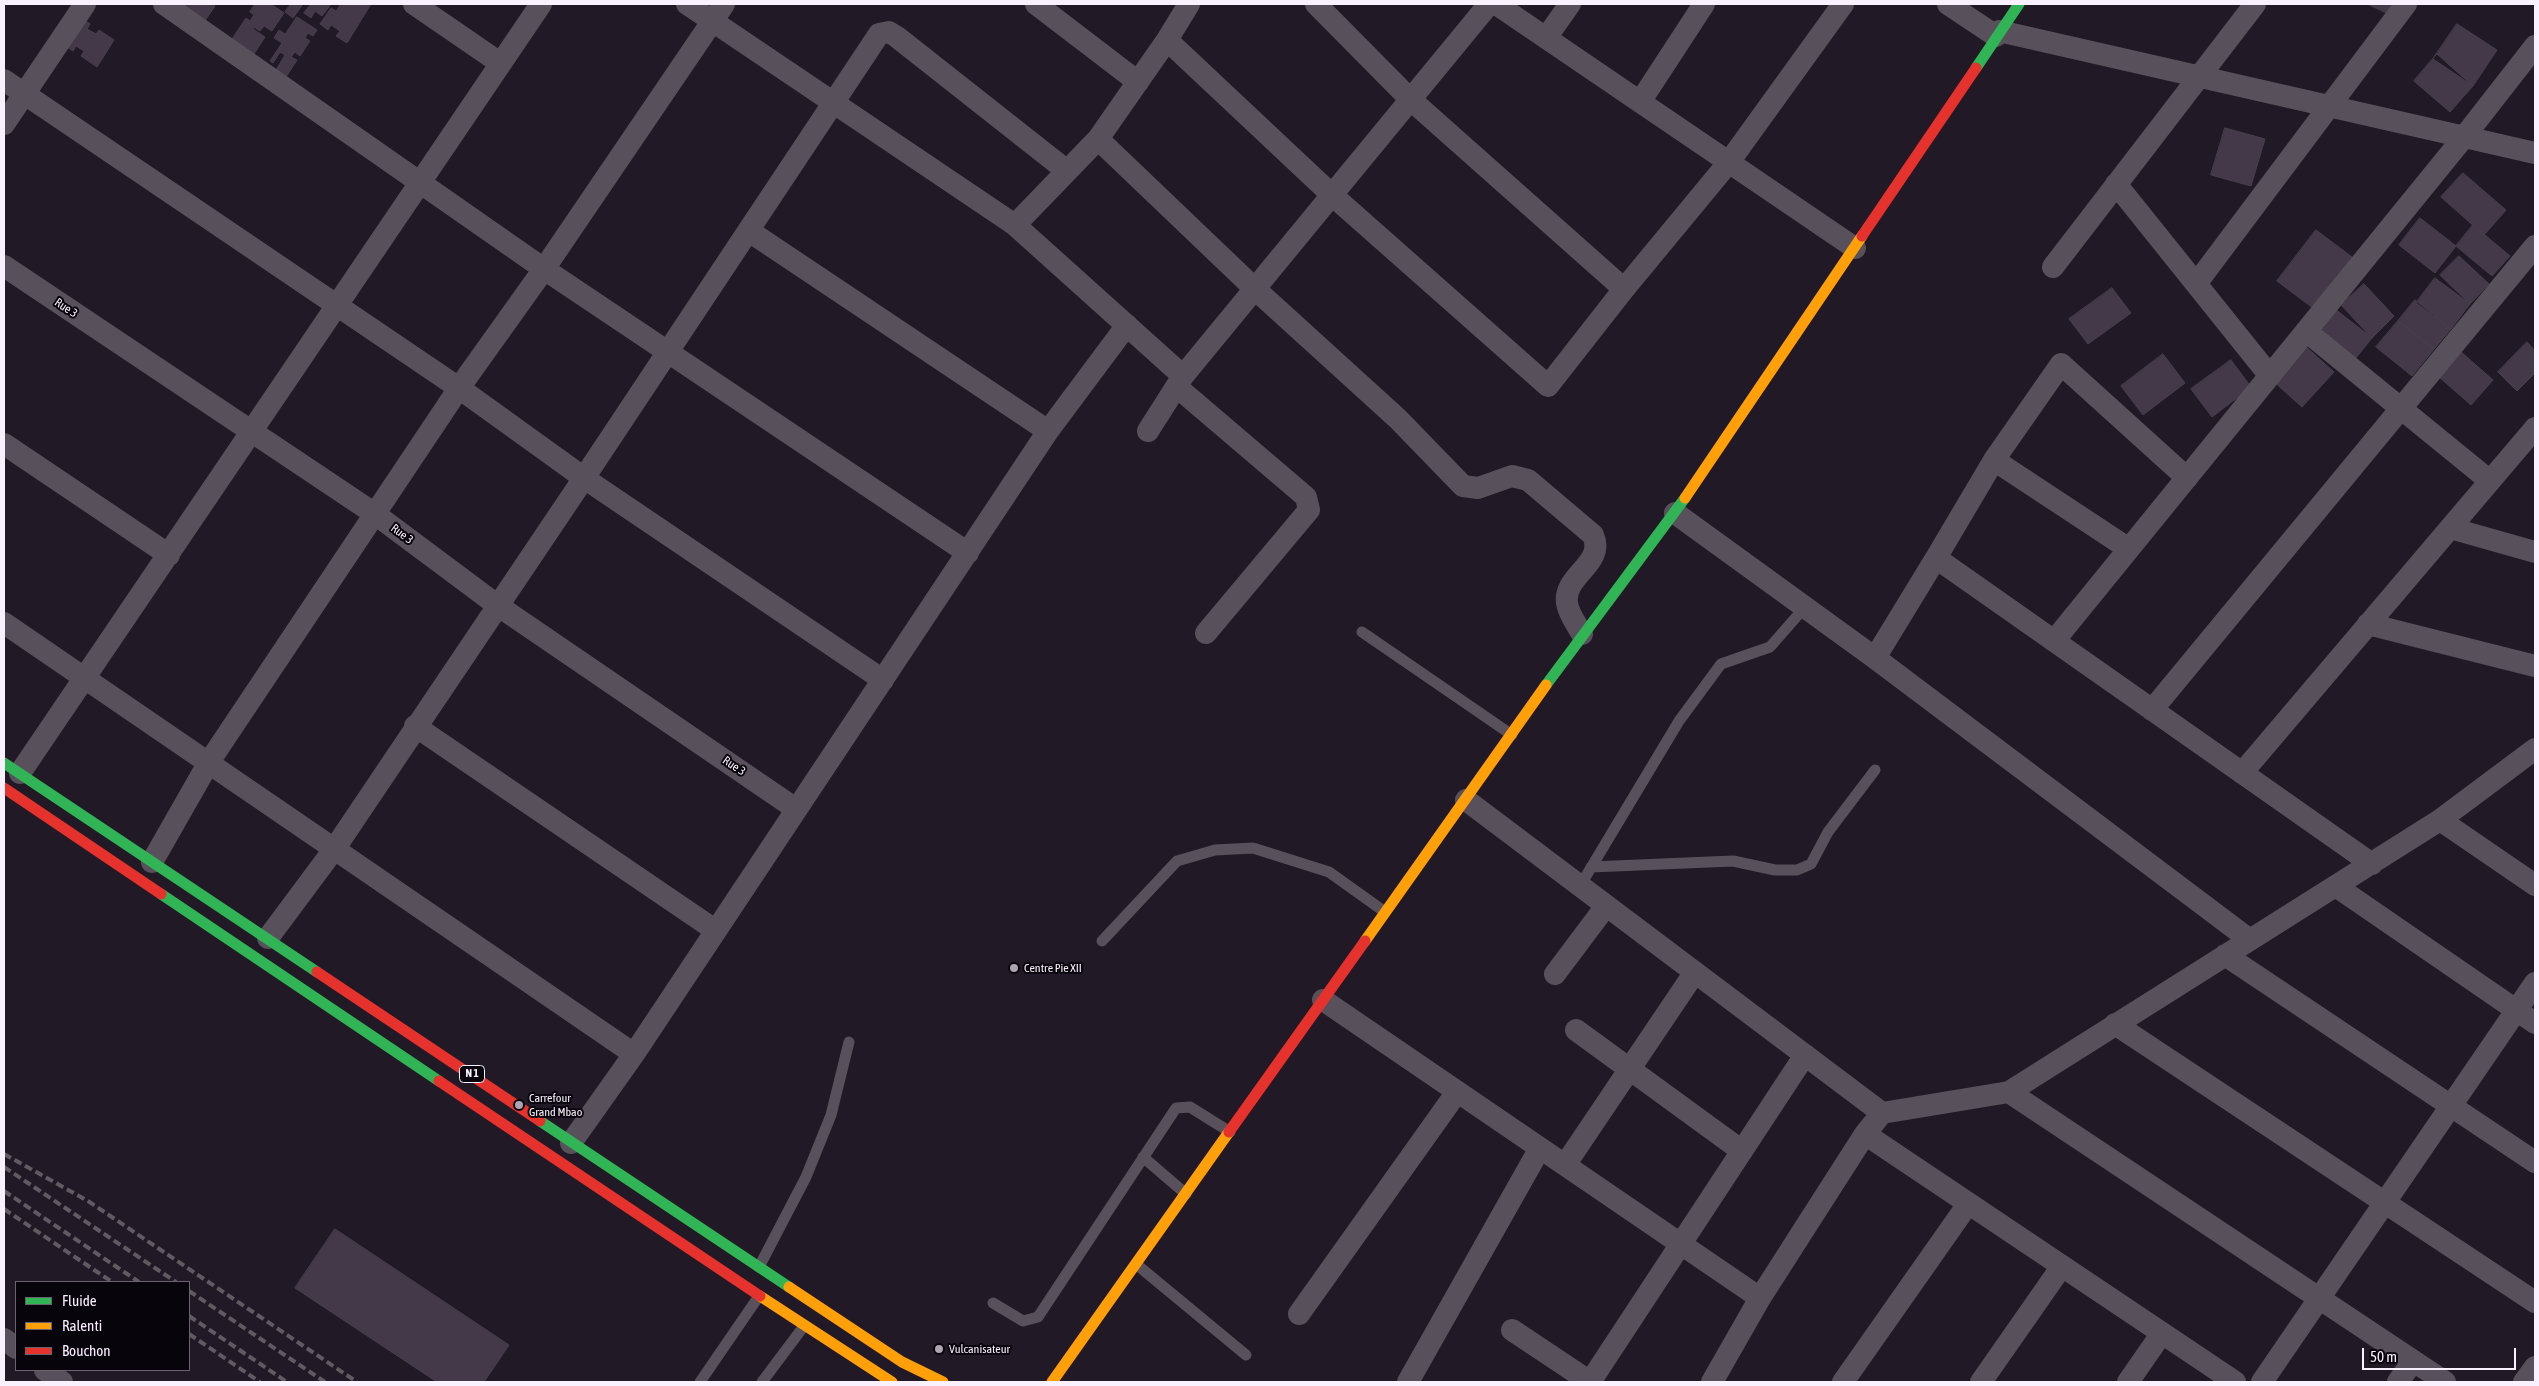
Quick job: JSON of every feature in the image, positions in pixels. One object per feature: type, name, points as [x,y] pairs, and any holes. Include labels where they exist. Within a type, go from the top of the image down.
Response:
[{"type":"main road","points":[[1052,1382],[1582,634],[1675,513],[2019,4]]},
{"type":"main road","name":"N 1","points":[[9,775],[152,862],[268,938],[519,1105],[571,1143],[902,1362],[943,1382]]},
{"type":"main road","name":"N 1","points":[[9,775],[758,1296],[892,1382]]},
{"type":"street","points":[[4,124],[85,4]]},
{"type":"street","points":[[164,4],[544,269],[968,553]]},
{"type":"street","points":[[414,4],[500,64]]},
{"type":"street","points":[[9,775],[85,678],[540,4]]},
{"type":"street","points":[[688,4],[718,12],[835,103],[1015,225],[1127,326],[1180,382],[1306,497],[1309,503],[1309,510],[1206,633]]},
{"type":"street","points":[[1036,4],[1138,82]]},
{"type":"street","points":[[1015,225],[1098,139],[1167,40],[1189,4]]},
{"type":"street","points":[[1316,4],[1410,99],[1624,289]]},
{"type":"street","points":[[1148,431],[1180,382],[1489,4]]},
{"type":"street","points":[[1496,4],[1855,248]]},
{"type":"street","points":[[1546,38],[1570,4]]},
{"type":"street","points":[[1640,102],[1704,4]]},
{"type":"street","points":[[1167,40],[1332,195],[1548,386],[1624,289],[1729,162],[1843,4]]},
{"type":"street","points":[[1948,4],[1997,34],[2199,77],[2535,153]]},
{"type":"street","points":[[2053,268],[2255,4]]},
{"type":"street","points":[[2196,284],[2406,4]]},
{"type":"street","points":[[152,862],[209,762],[459,388],[544,269],[718,12]]},
{"type":"street","points":[[268,938],[335,848],[415,726],[835,103],[879,34],[889,32],[1067,171]]},
{"type":"street","points":[[2054,641],[2464,137],[2535,46]]},
{"type":"street","points":[[4,80],[459,388],[584,478],[883,680]]},
{"type":"street","points":[[1098,139],[1255,289],[1398,419],[1463,486],[1478,488],[1512,476],[1528,480],[1593,535],[1597,544],[1594,556],[1567,591],[1567,604],[1582,634]]},
{"type":"street","points":[[2116,184],[2270,376]]},
{"type":"street","points":[[749,231],[1048,431]]},
{"type":"street","points":[[2152,710],[2400,407],[2535,246]]},
{"type":"street","name":"Rue 3","points":[[4,266],[375,514],[498,605],[796,809]]},
{"type":"street","points":[[571,1143],[634,1054],[1048,431],[1127,326]]},
{"type":"street","points":[[2306,331],[2490,481]]},
{"type":"street","points":[[1875,658],[1994,460],[2061,364],[2187,478]]},
{"type":"street","points":[[2242,773],[2534,431]]},
{"type":"street","points":[[4,444],[169,555]]},
{"type":"street","points":[[1994,460],[2129,549]]},
{"type":"street","points":[[1675,513],[1875,658],[2250,940]]},
{"type":"street","points":[[2450,528],[2535,552]]},
{"type":"street","points":[[1936,558],[2372,864]]},
{"type":"street","points":[[4,623],[634,1054]]},
{"type":"street","points":[[2368,624],[2535,666]]},
{"type":"street","points":[[415,726],[715,930]]},
{"type":"street","points":[[1712,1382],[1760,1298],[1865,1134],[1882,1113],[2009,1092],[2225,955],[2337,887],[2440,820],[2535,749]]},
{"type":"street","points":[[1466,800],[1585,876],[1606,906],[1882,1113]]},
{"type":"street","points":[[2440,820],[2535,885]]},
{"type":"street","points":[[2337,887],[2535,1023]]},
{"type":"street","points":[[1554,974],[1606,906]]},
{"type":"street","points":[[2225,955],[2535,1162]]},
{"type":"street","points":[[1565,1165],[1695,972]]},
{"type":"street","points":[[2262,1382],[2535,983]]},
{"type":"street","points":[[1323,1000],[1760,1298]]},
{"type":"street","points":[[2115,1024],[2535,1302]]},
{"type":"street","points":[[1576,1030],[1742,1151]]},
{"type":"street","points":[[1512,1330],[1590,1382],[1804,1055]]},
{"type":"street","points":[[1299,1314],[1457,1092]]},
{"type":"street","points":[[2009,1092],[2445,1382]]},
{"type":"street","points":[[1865,1134],[2235,1382]]},
{"type":"street","points":[[1408,1382],[1540,1148]]},
{"type":"street","points":[[1843,1382],[1968,1204]]},
{"type":"street","points":[[1981,1382],[2062,1266]]},
{"type":"street","points":[[2128,1382],[2162,1333]]},
{"type":"street","points":[[4,1339],[15,1347]]},
{"type":"street","points":[[2398,1382],[2413,1361]]},
{"type":"street","points":[[2524,1382],[2535,1367]]},
{"type":"street","points":[[46,1371],[62,1382]]},
{"type":"lane","points":[[1585,876],[1679,721],[1721,664],[1770,647],[1805,607]]},
{"type":"lane","points":[[1362,632],[1512,735]]},
{"type":"lane","points":[[1585,876],[1733,861],[1775,870],[1796,870],[1811,864],[1828,832],[1875,770]]},
{"type":"lane","points":[[1102,942],[1177,861],[1215,850],[1253,848],[1329,872],[1385,912]]},
{"type":"lane","points":[[759,1267],[806,1177],[832,1115],[848,1042]]},
{"type":"lane","points":[[993,1303],[1023,1321],[1038,1317],[1176,1108],[1190,1107],[1230,1132]]},
{"type":"lane","points":[[1144,1157],[1186,1194]]},
{"type":"lane","points":[[1136,1264],[1246,1355]]},
{"type":"lane","points":[[700,1382],[758,1296]]},
{"type":"lane","points":[[762,1382],[804,1326]]},
{"type":"building","points":[[181,4],[211,4],[215,6],[200,28]]},
{"type":"building","points":[[255,4],[271,4],[284,13],[272,31],[264,26],[260,31],[254,27],[253,29],[265,37],[250,60],[228,45],[246,18],[250,21],[254,15],[250,12]]},
{"type":"building","points":[[291,4],[303,4],[293,18],[285,12]]},
{"type":"building","points":[[311,4],[331,4],[322,16],[315,11],[311,18],[304,13]]},
{"type":"building","points":[[341,4],[371,4],[347,43],[336,36],[340,31],[331,25],[328,30],[320,24],[331,8],[336,11]]},
{"type":"building","points":[[2368,4],[2392,4],[2387,13]]},
{"type":"building","points":[[72,12],[90,24],[87,29],[96,34],[99,30],[114,40],[97,67],[81,56],[84,51],[76,46],[73,51],[54,38]]},
{"type":"building","points":[[297,17],[317,30],[313,36],[308,33],[305,38],[310,41],[300,56],[295,52],[291,57],[297,60],[286,77],[276,70],[285,55],[280,52],[273,63],[270,61],[282,43],[274,38],[279,30],[285,34]]},
{"type":"building","points":[[2457,24],[2497,50],[2473,86],[2433,59]]},
{"type":"building","points":[[2437,54],[2473,86],[2450,112],[2414,81]]},
{"type":"building","points":[[2225,128],[2265,139],[2251,186],[2211,175]]},
{"type":"building","points":[[2463,173],[2506,210],[2484,235],[2441,197]]},
{"type":"building","points":[[2420,218],[2456,246],[2435,273],[2399,245]]},
{"type":"building","points":[[2473,225],[2510,256],[2492,276],[2456,246]]},
{"type":"building","points":[[2316,230],[2352,257],[2313,308],[2277,281]]},
{"type":"building","points":[[2459,256],[2489,284],[2470,304],[2440,275]]},
{"type":"building","points":[[2435,278],[2470,304],[2451,329],[2416,303]]},
{"type":"building","points":[[2364,284],[2394,316],[2372,338],[2341,305]]},
{"type":"building","points":[[2112,288],[2131,313],[2088,344],[2069,319]]},
{"type":"building","points":[[2415,300],[2451,329],[2434,349],[2398,321]]},
{"type":"building","points":[[2335,309],[2372,338],[2351,364],[2315,336]]},
{"type":"building","points":[[2398,321],[2434,349],[2412,376],[2376,347]]},
{"type":"building","points":[[2527,342],[2535,351],[2535,373],[2517,391],[2498,372]]},
{"type":"building","points":[[2304,345],[2334,372],[2302,407],[2272,380]]},
{"type":"building","points":[[2460,351],[2493,380],[2471,405],[2438,376]]},
{"type":"building","points":[[2163,354],[2185,383],[2143,415],[2121,386]]},
{"type":"building","points":[[2231,360],[2251,387],[2212,417],[2191,389]]},
{"type":"building","points":[[335,1229],[509,1345],[484,1382],[437,1382],[295,1288]]},
{"type":"railway","points":[[4,1154],[88,1201],[357,1382]]},
{"type":"railway","points":[[4,1167],[175,1281]]},
{"type":"railway","points":[[4,1191],[138,1281]]},
{"type":"railway","points":[[4,1209],[111,1281]]},
{"type":"railway","points":[[190,1292],[325,1382]]},
{"type":"railway","points":[[190,1317],[287,1382]]},
{"type":"railway","points":[[190,1335],[260,1382]]},
{"type":"traffic: fast","points":[[1976,68],[2019,4]]},
{"type":"traffic: fast","points":[[1546,685],[1685,498]]},
{"type":"traffic: fast","points":[[4,763],[317,972]]},
{"type":"traffic: fast","points":[[161,894],[439,1081]]},
{"type":"traffic: fast","points":[[540,1121],[789,1287]]},
{"type":"traffic: slow","points":[[1685,498],[1862,236]]},
{"type":"traffic: slow","points":[[1365,941],[1546,685]]},
{"type":"traffic: slow","points":[[1052,1382],[1229,1132]]},
{"type":"traffic: slow","points":[[789,1287],[902,1362],[943,1382]]},
{"type":"traffic: slow","points":[[760,1296],[892,1382]]},
{"type":"traffic: jam","points":[[1862,236],[1976,68]]},
{"type":"traffic: jam","points":[[4,788],[161,894]]},
{"type":"traffic: jam","points":[[1229,1132],[1365,941]]},
{"type":"traffic: jam","points":[[317,972],[540,1121]]},
{"type":"traffic: jam","points":[[439,1081],[760,1296]]},
{"type":"place","name":"Centre Pie XII","points":[[1014,968]]},
{"type":"place","name":"Carrefour Grand Mbao","points":[[519,1105]]},
{"type":"place","name":"Vulcanisateur","points":[[939,1349]]}]
